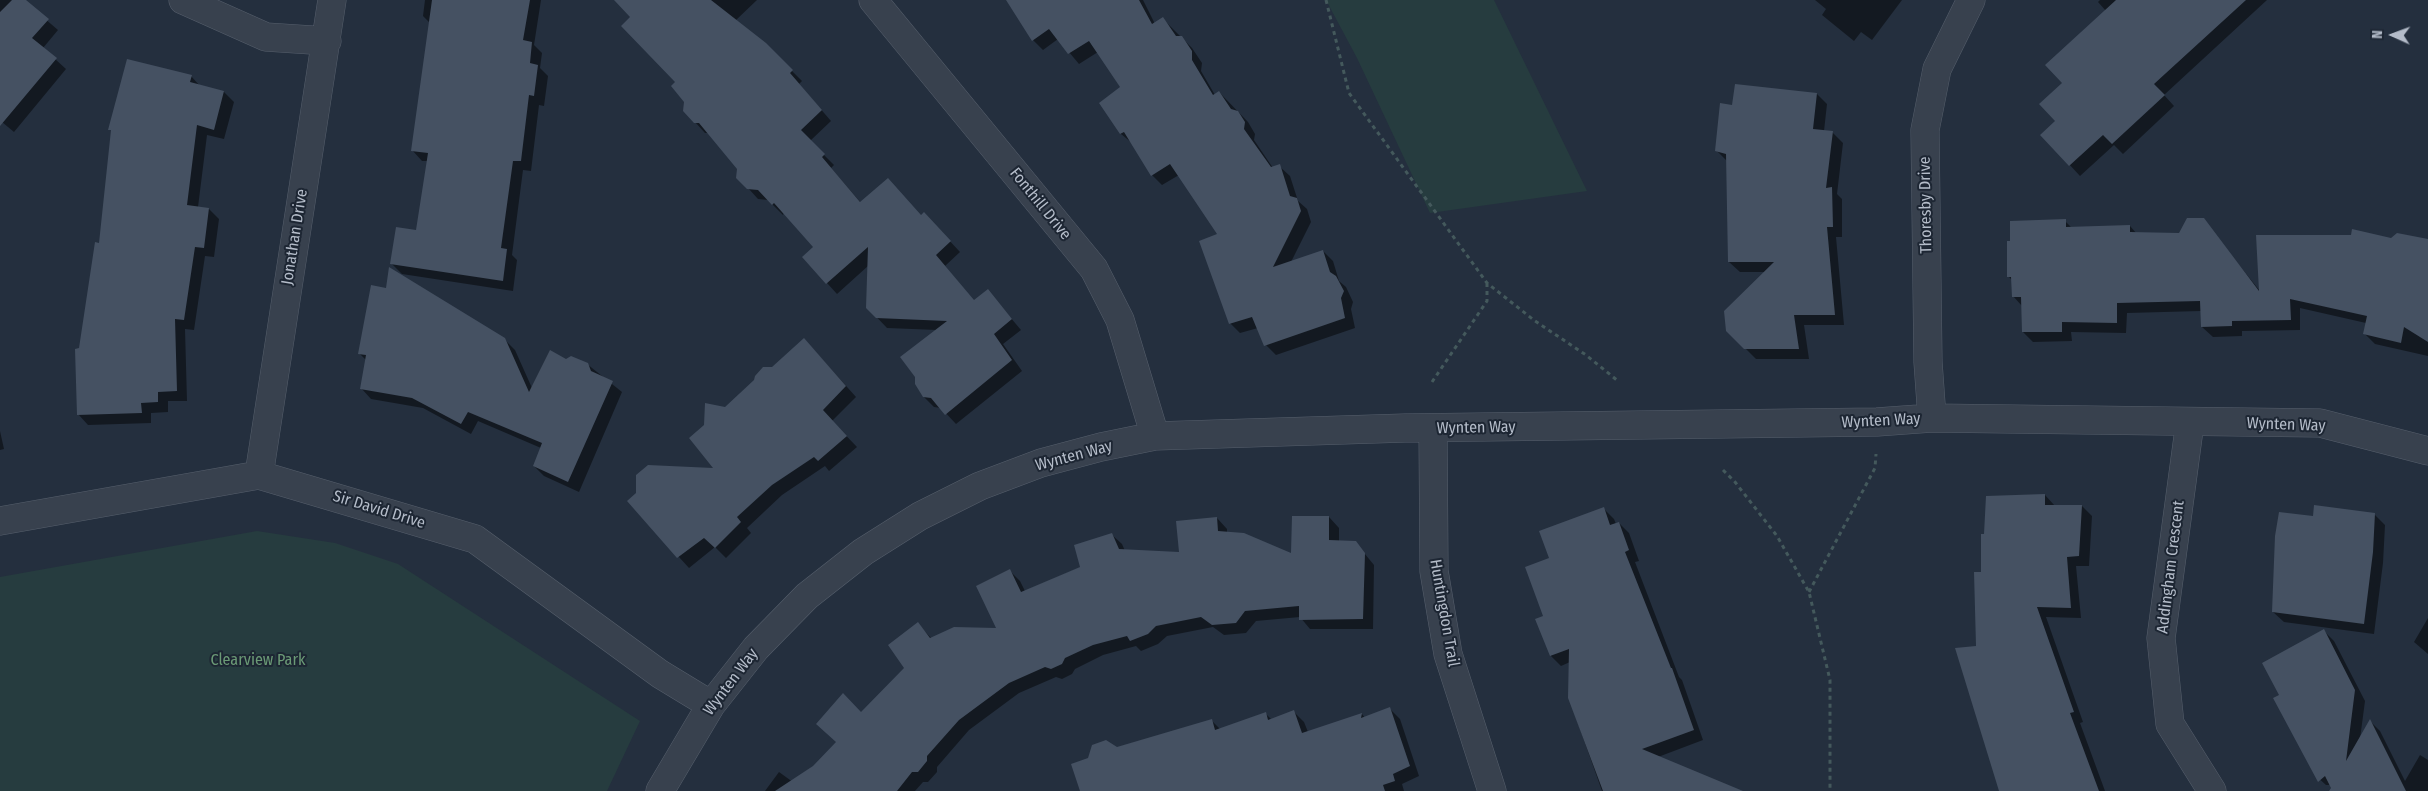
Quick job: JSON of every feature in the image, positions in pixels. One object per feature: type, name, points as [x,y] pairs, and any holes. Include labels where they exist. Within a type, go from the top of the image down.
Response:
[{"type":"street","points":[[183,0],[266,37],[326,41]]},
{"type":"street","name":"Jonathan Drive","points":[[259,475],[332,0]]},
{"type":"street","name":"Fonthill Drive","points":[[873,0],[1094,270],[1120,320],[1155,436]]},
{"type":"street","name":"Thoresby Drive","points":[[1932,418],[1928,362],[1925,130],[1937,69],[1971,0]]},
{"type":"street","name":"Wynten Way","points":[[660,791],[710,705],[756,648],[806,596],[863,552],[912,520],[980,486],[1041,463],[1101,447],[1155,436],[1434,428],[1877,422],[1932,418],[2320,423],[2428,451]]},
{"type":"street","name":"Addingham Crescent","points":[[2190,422],[2162,638],[2170,724],[2212,791]]},
{"type":"street","name":"Huntingdon Trail","points":[[1434,428],[1434,571],[1448,654],[1492,791]]},
{"type":"street","name":"Sir David Drive","points":[[0,521],[259,475],[475,539],[660,674],[710,705]]},
{"type":"path","points":[[1326,0],[1349,93],[1487,283],[1535,321],[1586,355],[1618,380]]},
{"type":"path","points":[[1432,382],[1488,302],[1487,283]]},
{"type":"path","points":[[1809,592],[1838,533],[1875,468],[1877,422]]},
{"type":"path","points":[[1723,470],[1777,536],[1809,592],[1830,680],[1830,791]]},
{"type":"green space","points":[[1326,0],[1494,0],[1587,191],[1430,213],[1357,58]]},
{"type":"green space","name":"Clearview Park","points":[[257,531],[335,543],[398,564],[640,721],[607,791],[0,791],[0,577]]},
{"type":"building","points":[[12,0],[26,0],[49,19],[32,38],[57,58],[0,126],[0,12]]},
{"type":"building","points":[[432,0],[530,0],[523,40],[532,42],[530,63],[538,65],[534,96],[529,95],[521,161],[513,161],[501,248],[507,249],[503,281],[390,264],[396,227],[416,230],[428,153],[411,151]]},
{"type":"building","points":[[614,0],[711,0],[766,43],[793,70],[790,73],[822,110],[801,130],[825,154],[822,157],[860,202],[888,178],[921,215],[924,212],[951,241],[936,255],[974,300],[988,289],[1012,319],[994,334],[1012,360],[945,415],[931,398],[923,397],[915,384],[915,377],[900,357],[947,321],[876,318],[866,308],[868,247],[826,284],[802,257],[813,247],[774,203],[772,205],[758,190],[747,189],[736,178],[737,169],[699,123],[694,123],[683,111],[684,102],[671,86],[675,82],[621,26],[630,17]]},
{"type":"building","points":[[1006,0],[1139,0],[1152,24],[1163,17],[1176,36],[1182,36],[1192,51],[1192,60],[1213,95],[1219,91],[1231,109],[1238,111],[1245,122],[1244,129],[1271,167],[1280,164],[1290,196],[1297,198],[1301,211],[1273,267],[1323,250],[1330,272],[1336,276],[1344,291],[1341,298],[1345,318],[1264,346],[1252,317],[1229,324],[1199,241],[1217,234],[1170,164],[1151,176],[1124,132],[1120,134],[1099,103],[1120,87],[1089,41],[1068,54],[1049,29],[1032,41]]},
{"type":"building","points":[[2116,0],[2246,0],[2154,84],[2165,95],[2112,144],[2103,135],[2069,166],[2040,135],[2055,121],[2039,104],[2062,83],[2045,65]]},
{"type":"building","points":[[127,59],[192,75],[190,82],[224,91],[214,130],[197,125],[187,205],[209,208],[204,248],[195,247],[184,320],[175,319],[177,391],[158,392],[158,402],[141,403],[142,413],[77,415],[75,349],[79,348],[95,242],[99,243],[111,130],[108,130]]},
{"type":"building","points":[[1735,84],[1817,93],[1813,129],[1833,131],[1826,188],[1832,187],[1833,227],[1827,227],[1835,315],[1794,315],[1799,349],[1744,349],[1726,331],[1724,311],[1774,262],[1728,262],[1726,154],[1715,151],[1720,103],[1732,105]]},
{"type":"building","points":[[2187,218],[2204,218],[2259,291],[2256,235],[2351,235],[2352,229],[2391,238],[2397,233],[2428,239],[2428,342],[2404,327],[2401,343],[2363,334],[2367,316],[2290,299],[2291,320],[2232,321],[2232,326],[2201,327],[2200,301],[2117,303],[2117,323],[2062,322],[2062,332],[2022,332],[2021,297],[2012,297],[2011,277],[2007,277],[2007,241],[2010,241],[2010,221],[2066,219],[2066,227],[2130,225],[2130,232],[2179,233]]},
{"type":"building","points":[[389,267],[505,338],[529,392],[550,350],[566,359],[571,356],[588,363],[591,371],[613,381],[568,482],[533,466],[542,443],[468,412],[461,424],[412,398],[360,389],[366,355],[358,354],[371,285],[386,288]]},
{"type":"building","points":[[804,338],[846,386],[823,410],[847,436],[818,461],[814,457],[772,485],[737,517],[741,522],[715,548],[704,538],[677,558],[627,501],[636,493],[636,475],[648,465],[713,468],[689,438],[704,425],[705,403],[725,407],[754,380],[763,367],[772,367]]},
{"type":"building","points":[[2045,494],[2045,505],[2082,505],[2079,556],[2067,557],[2071,608],[2037,607],[2074,712],[2070,713],[2099,791],[1999,791],[1955,648],[1976,646],[1974,572],[1981,572],[1981,534],[1984,534],[1986,496]]},
{"type":"building","points":[[2314,505],[2375,513],[2373,552],[2364,624],[2272,612],[2275,536],[2279,512],[2313,516]]},
{"type":"building","points":[[1604,507],[1610,525],[1619,522],[1629,550],[1625,552],[1672,668],[1694,730],[1642,749],[1743,791],[1603,791],[1568,698],[1569,649],[1550,656],[1535,619],[1543,616],[1525,567],[1549,558],[1539,531]]},
{"type":"building","points":[[1292,516],[1329,516],[1329,540],[1356,541],[1365,553],[1363,619],[1299,620],[1299,606],[1245,611],[1236,623],[1212,625],[1201,617],[1156,626],[1148,634],[1130,641],[1127,636],[1093,645],[1065,658],[1062,664],[1051,669],[1045,667],[1009,683],[959,720],[927,756],[927,761],[918,772],[912,772],[897,791],[775,791],[813,766],[836,742],[816,724],[843,693],[861,712],[904,668],[888,645],[918,622],[930,638],[954,627],[996,628],[976,586],[1010,569],[1021,592],[1080,567],[1074,545],[1112,533],[1119,549],[1179,552],[1176,521],[1217,517],[1218,531],[1244,533],[1291,553]]},
{"type":"building","points":[[2324,629],[2355,690],[2346,761],[2370,719],[2406,791],[2329,791],[2331,788],[2325,776],[2318,782],[2273,698],[2279,695],[2262,663]]},
{"type":"building","points":[[1390,707],[1410,766],[1393,774],[1395,781],[1383,785],[1385,791],[1080,791],[1071,764],[1088,758],[1092,745],[1106,740],[1117,747],[1212,719],[1215,730],[1266,712],[1268,720],[1294,710],[1302,733],[1362,713],[1361,718]]}]
